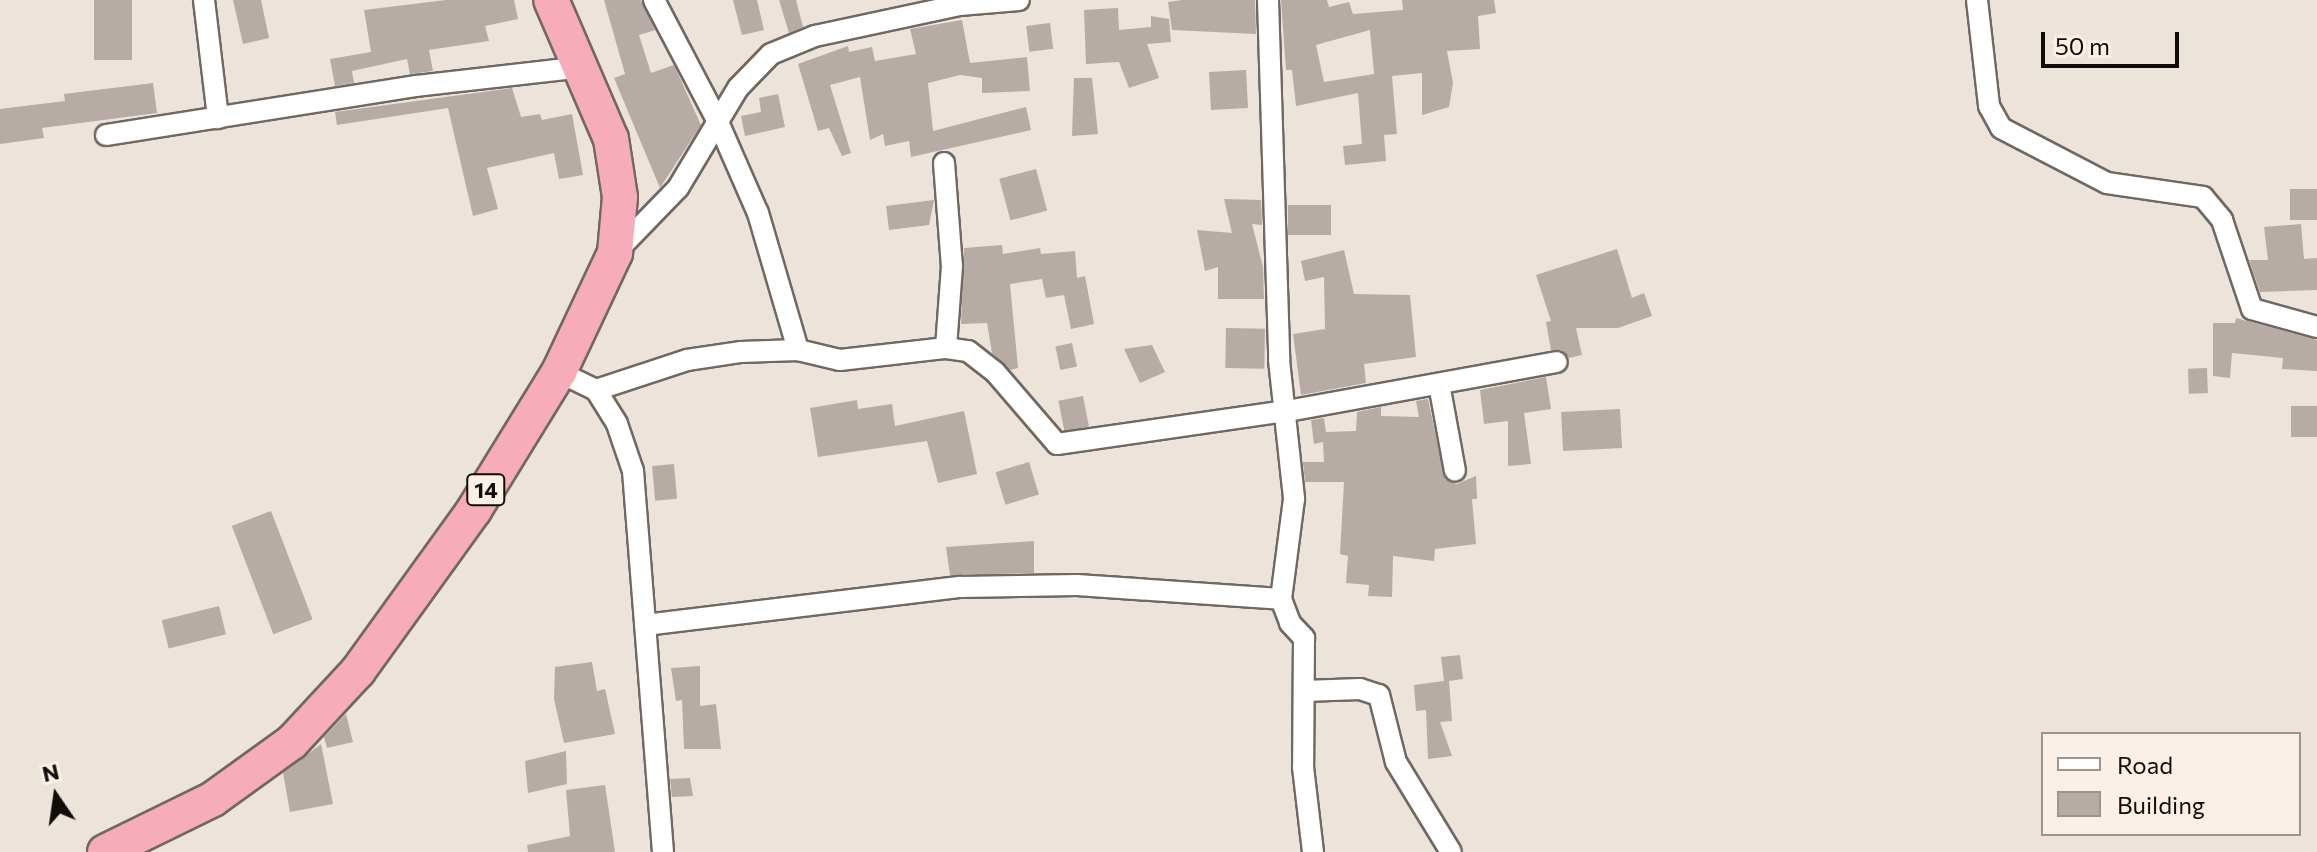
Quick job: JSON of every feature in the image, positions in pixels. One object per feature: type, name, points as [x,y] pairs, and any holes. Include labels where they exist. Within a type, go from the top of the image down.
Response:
[{"type":"highway","name":"14","points":[[105,852],[213,799],[292,742],[358,671],[474,510],[559,372],[615,253],[618,163],[582,67],[551,0]]},
{"type":"street","points":[[204,0],[218,118]]},
{"type":"street","points":[[654,0],[718,122],[758,213],[798,350]]},
{"type":"street","points":[[615,253],[678,188],[738,88],[771,54],[815,36],[960,5],[1019,0]]},
{"type":"street","points":[[1268,0],[1279,360],[1287,411],[1294,499],[1281,599],[1290,623],[1304,638],[1303,767],[1313,852]]},
{"type":"street","points":[[1977,0],[1989,106],[2001,128],[2107,183],[2203,197],[2222,220],[2252,309],[2317,327]]},
{"type":"street","points":[[106,135],[582,67]]},
{"type":"street","points":[[944,163],[952,266],[946,348]]},
{"type":"street","points":[[596,390],[687,360],[798,350],[840,360],[946,348],[968,351],[995,372],[1057,444],[1287,411],[1557,362]]},
{"type":"street","points":[[559,372],[596,390],[617,424],[633,471],[663,852]]},
{"type":"street","points":[[1439,384],[1455,471]]},
{"type":"street","points":[[645,625],[961,587],[1077,585],[1281,599]]},
{"type":"street","points":[[1304,691],[1360,689],[1379,695],[1396,762],[1451,852]]},
{"type":"building","points":[[94,0],[132,0],[132,60],[94,60]]},
{"type":"building","points":[[233,0],[261,0],[269,38],[243,44]]},
{"type":"building","points":[[446,0],[514,0],[518,19],[485,26],[489,41],[429,50],[433,71],[410,74],[407,59],[352,71],[354,83],[335,86],[330,59],[371,52],[364,10]]},
{"type":"building","points":[[604,0],[641,0],[655,30],[639,35],[651,73],[674,65],[701,125],[660,188],[614,78],[625,74]]},
{"type":"building","points":[[733,0],[757,0],[764,30],[742,35]]},
{"type":"building","points":[[779,0],[796,0],[803,27],[789,33]]},
{"type":"building","points":[[1255,0],[1256,34],[1172,30],[1168,2]]},
{"type":"building","points":[[1281,0],[1327,0],[1329,7],[1349,2],[1353,14],[1403,10],[1402,0],[1494,0],[1496,13],[1478,16],[1480,49],[1447,51],[1453,83],[1449,107],[1422,115],[1422,73],[1392,76],[1397,134],[1384,135],[1386,161],[1345,165],[1343,146],[1362,144],[1358,93],[1296,106],[1292,70],[1286,70]],"holes":[[[1370,30],[1374,74],[1324,82],[1316,45]]]},
{"type":"building","points":[[1118,8],[1119,30],[1151,27],[1151,16],[1169,19],[1171,42],[1147,44],[1159,78],[1129,88],[1119,62],[1086,64],[1084,10]]},
{"type":"building","points":[[962,20],[970,63],[1027,57],[1030,91],[982,93],[982,78],[960,75],[928,83],[933,131],[1026,107],[1031,130],[911,157],[909,141],[885,146],[883,134],[870,140],[860,77],[830,85],[851,153],[842,156],[829,128],[818,131],[798,64],[848,46],[849,52],[872,47],[875,61],[916,54],[910,29]]},
{"type":"building","points":[[1050,23],[1053,49],[1029,52],[1026,26]]},
{"type":"building","points":[[1246,70],[1248,108],[1211,110],[1209,72]]},
{"type":"building","points":[[1074,78],[1092,78],[1098,134],[1072,136]]},
{"type":"building","points":[[153,83],[157,113],[42,128],[44,138],[0,144],[0,109],[65,101],[64,94]]},
{"type":"building","points":[[512,88],[521,117],[540,114],[542,120],[572,114],[583,175],[559,179],[554,153],[487,168],[498,209],[473,216],[448,108],[337,125],[335,112]]},
{"type":"building","points":[[778,94],[785,127],[745,136],[741,116],[761,112],[759,98]]},
{"type":"building","points":[[1036,169],[1047,211],[1010,220],[999,179]]},
{"type":"building","points":[[2290,189],[2317,189],[2317,220],[2290,220]]},
{"type":"building","points":[[1224,199],[1261,200],[1262,225],[1252,224],[1263,267],[1264,299],[1218,299],[1218,267],[1205,271],[1197,230],[1232,233]]},
{"type":"building","points":[[934,200],[929,225],[889,230],[886,206]]},
{"type":"building","points":[[1288,205],[1331,205],[1331,235],[1288,235]]},
{"type":"building","points":[[2301,224],[2304,259],[2317,258],[2317,290],[2260,292],[2249,260],[2268,260],[2264,227]]},
{"type":"building","points":[[1002,245],[1003,254],[1040,248],[1041,254],[1075,251],[1077,278],[1085,276],[1094,324],[1071,329],[1064,295],[1046,298],[1042,279],[1010,284],[1018,368],[1010,370],[992,353],[987,323],[961,324],[964,248]]},
{"type":"building","points":[[1617,249],[1632,298],[1644,293],[1652,316],[1618,328],[1576,328],[1582,355],[1569,358],[1562,350],[1551,350],[1546,322],[1551,321],[1536,275]]},
{"type":"building","points":[[1344,250],[1354,294],[1410,295],[1416,357],[1364,364],[1366,383],[1301,395],[1293,334],[1325,329],[1324,277],[1305,281],[1301,261]]},
{"type":"building","points":[[2236,318],[2317,340],[2317,371],[2282,369],[2283,358],[2232,353],[2230,378],[2213,376],[2213,323],[2235,323]]},
{"type":"building","points":[[1226,328],[1265,329],[1264,369],[1225,368]]},
{"type":"building","points":[[1072,343],[1077,366],[1060,370],[1055,347]]},
{"type":"building","points":[[1152,345],[1165,372],[1140,383],[1124,349]]},
{"type":"building","points":[[2207,368],[2208,393],[2189,394],[2188,369]]},
{"type":"building","points":[[1546,377],[1551,409],[1524,413],[1531,464],[1508,466],[1508,421],[1484,424],[1480,390]]},
{"type":"building","points":[[1083,396],[1089,426],[1064,431],[1058,401]]},
{"type":"building","points":[[1428,399],[1445,479],[1457,484],[1476,476],[1477,499],[1472,499],[1476,544],[1435,549],[1434,561],[1393,556],[1392,597],[1368,596],[1369,585],[1346,583],[1348,556],[1340,554],[1344,482],[1305,482],[1303,462],[1324,462],[1323,442],[1314,444],[1311,420],[1324,418],[1326,432],[1356,431],[1357,412],[1381,407],[1381,416],[1419,417],[1416,401]]},
{"type":"building","points":[[857,400],[858,409],[892,404],[895,426],[964,411],[977,474],[938,483],[927,441],[818,457],[810,408]]},
{"type":"building","points":[[2291,406],[2317,406],[2317,437],[2291,437]]},
{"type":"building","points":[[1620,409],[1622,448],[1563,451],[1561,412]]},
{"type":"building","points":[[1029,462],[1039,495],[1005,505],[996,472]]},
{"type":"building","points":[[674,464],[677,499],[655,501],[652,466]]},
{"type":"building","points":[[271,511],[313,619],[273,634],[232,526]]},
{"type":"building","points":[[1034,541],[1034,573],[950,575],[946,547]]},
{"type":"building","points":[[219,606],[226,634],[169,648],[162,620]]},
{"type":"building","points":[[1460,655],[1463,679],[1449,681],[1452,721],[1440,722],[1452,756],[1428,759],[1426,710],[1416,711],[1414,685],[1444,681],[1441,657]]},
{"type":"building","points":[[592,662],[597,691],[605,689],[615,734],[564,743],[554,699],[555,667]]},
{"type":"building","points":[[700,666],[700,706],[716,704],[721,749],[684,749],[682,700],[676,701],[671,668]]},
{"type":"building","points":[[346,714],[353,742],[327,748],[324,737]]},
{"type":"building","points":[[321,744],[333,804],[290,812],[283,773]]},
{"type":"building","points":[[566,751],[567,784],[528,793],[525,761]]},
{"type":"building","points":[[690,778],[693,796],[672,797],[670,779]]},
{"type":"building","points":[[605,785],[615,852],[528,852],[527,845],[570,836],[566,790]]}]
